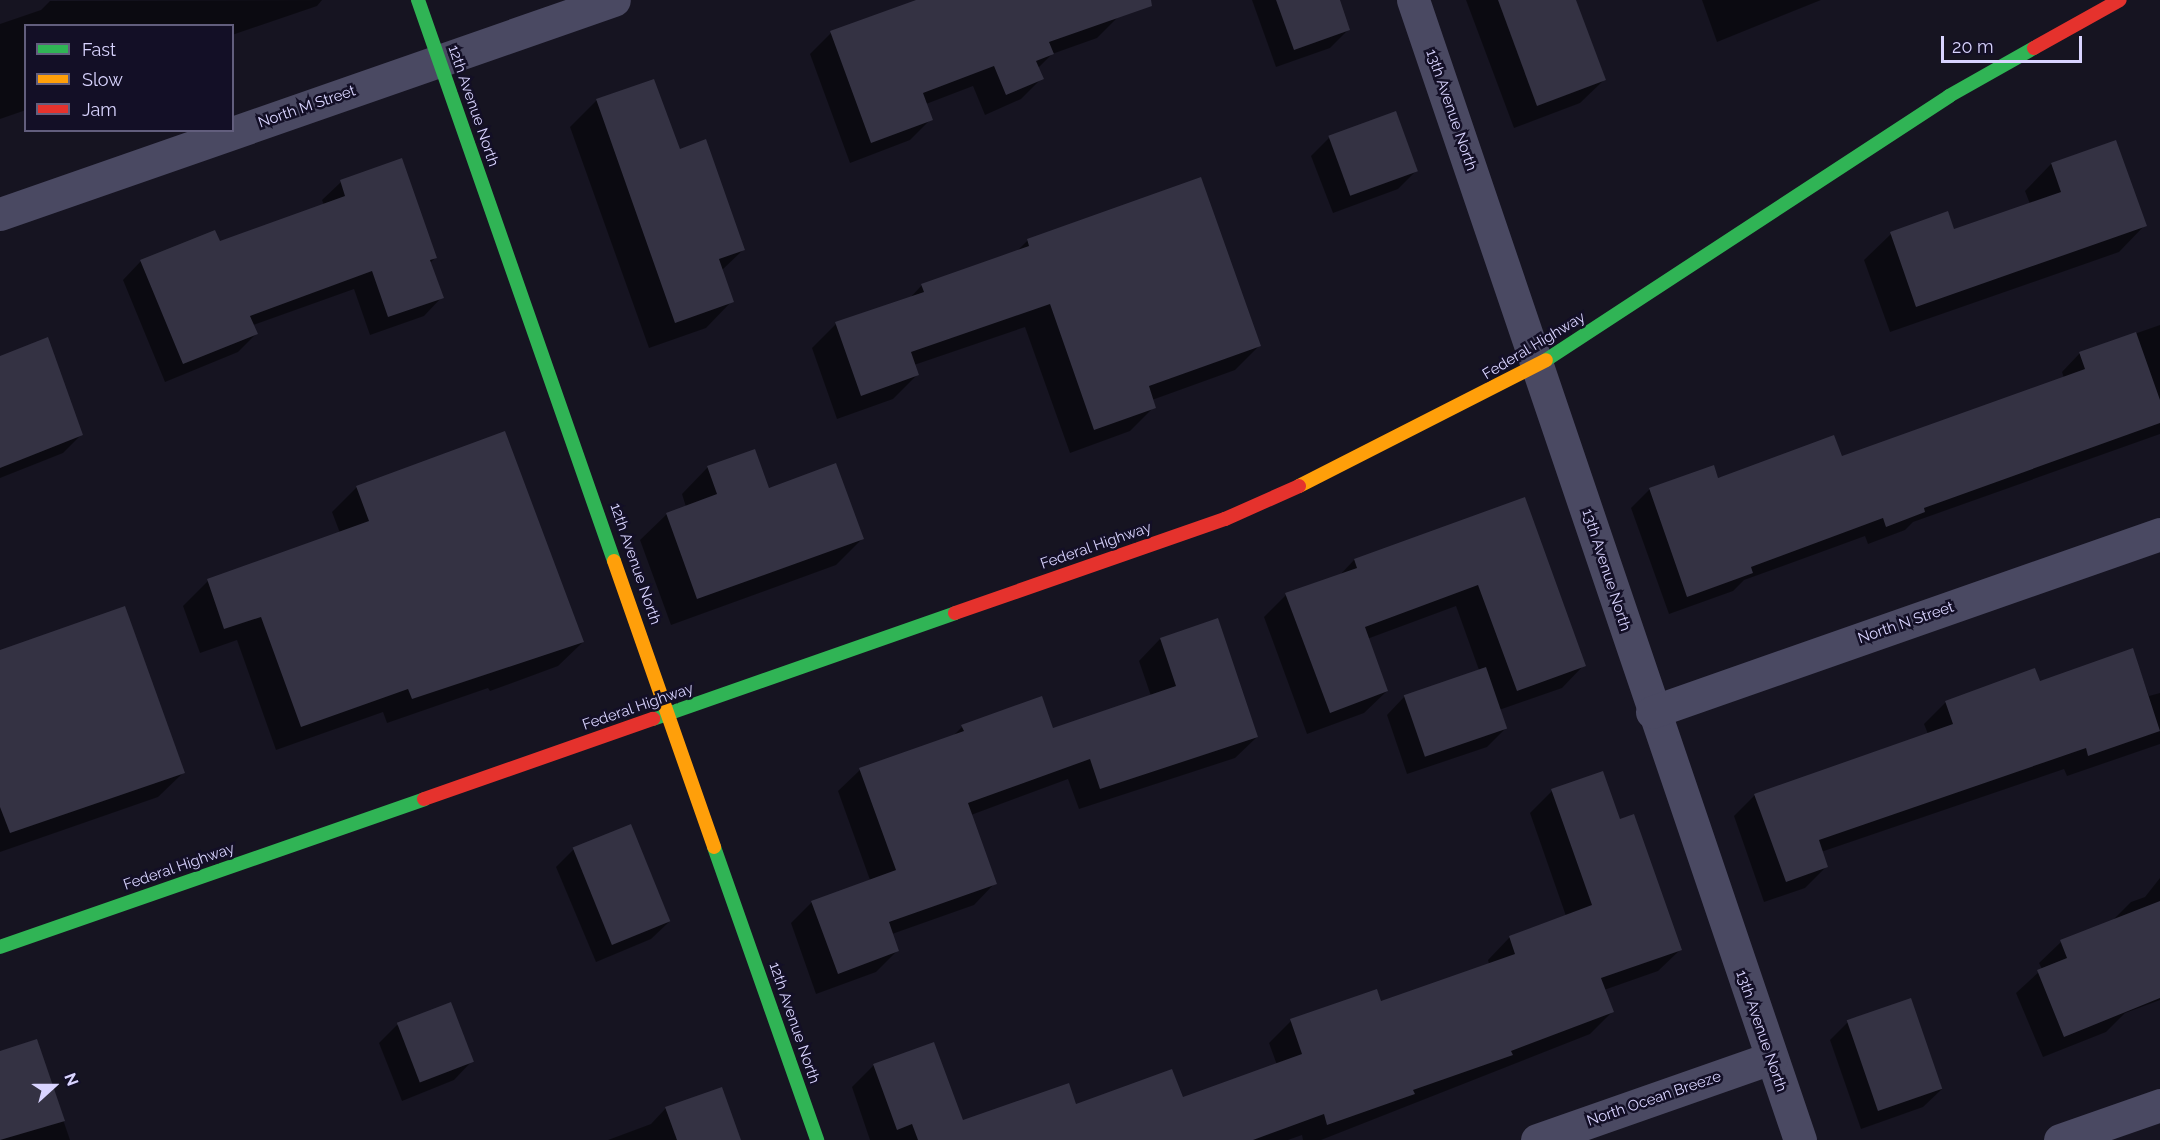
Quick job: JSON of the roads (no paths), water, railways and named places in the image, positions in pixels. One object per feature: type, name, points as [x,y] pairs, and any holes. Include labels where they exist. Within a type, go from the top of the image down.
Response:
[{"type":"main road","name":"12th Avenue North","points":[[418,0],[670,714],[817,1140]]},
{"type":"main road","name":"Federal Highway","points":[[0,947],[1225,519],[1342,467],[1539,365],[1949,96],[2120,0]]},
{"type":"street","name":"North M Street","points":[[0,214],[614,0]]},
{"type":"street","name":"13th Avenue North","points":[[1413,0],[1539,365],[1652,712],[1800,1140]]},
{"type":"street","name":"North N Street","points":[[1652,712],[2160,534]]},
{"type":"street","name":"North Ocean Breeze","points":[[1537,1140],[1771,1058]]},
{"type":"street","points":[[2060,1140],[2160,1105]]}]
